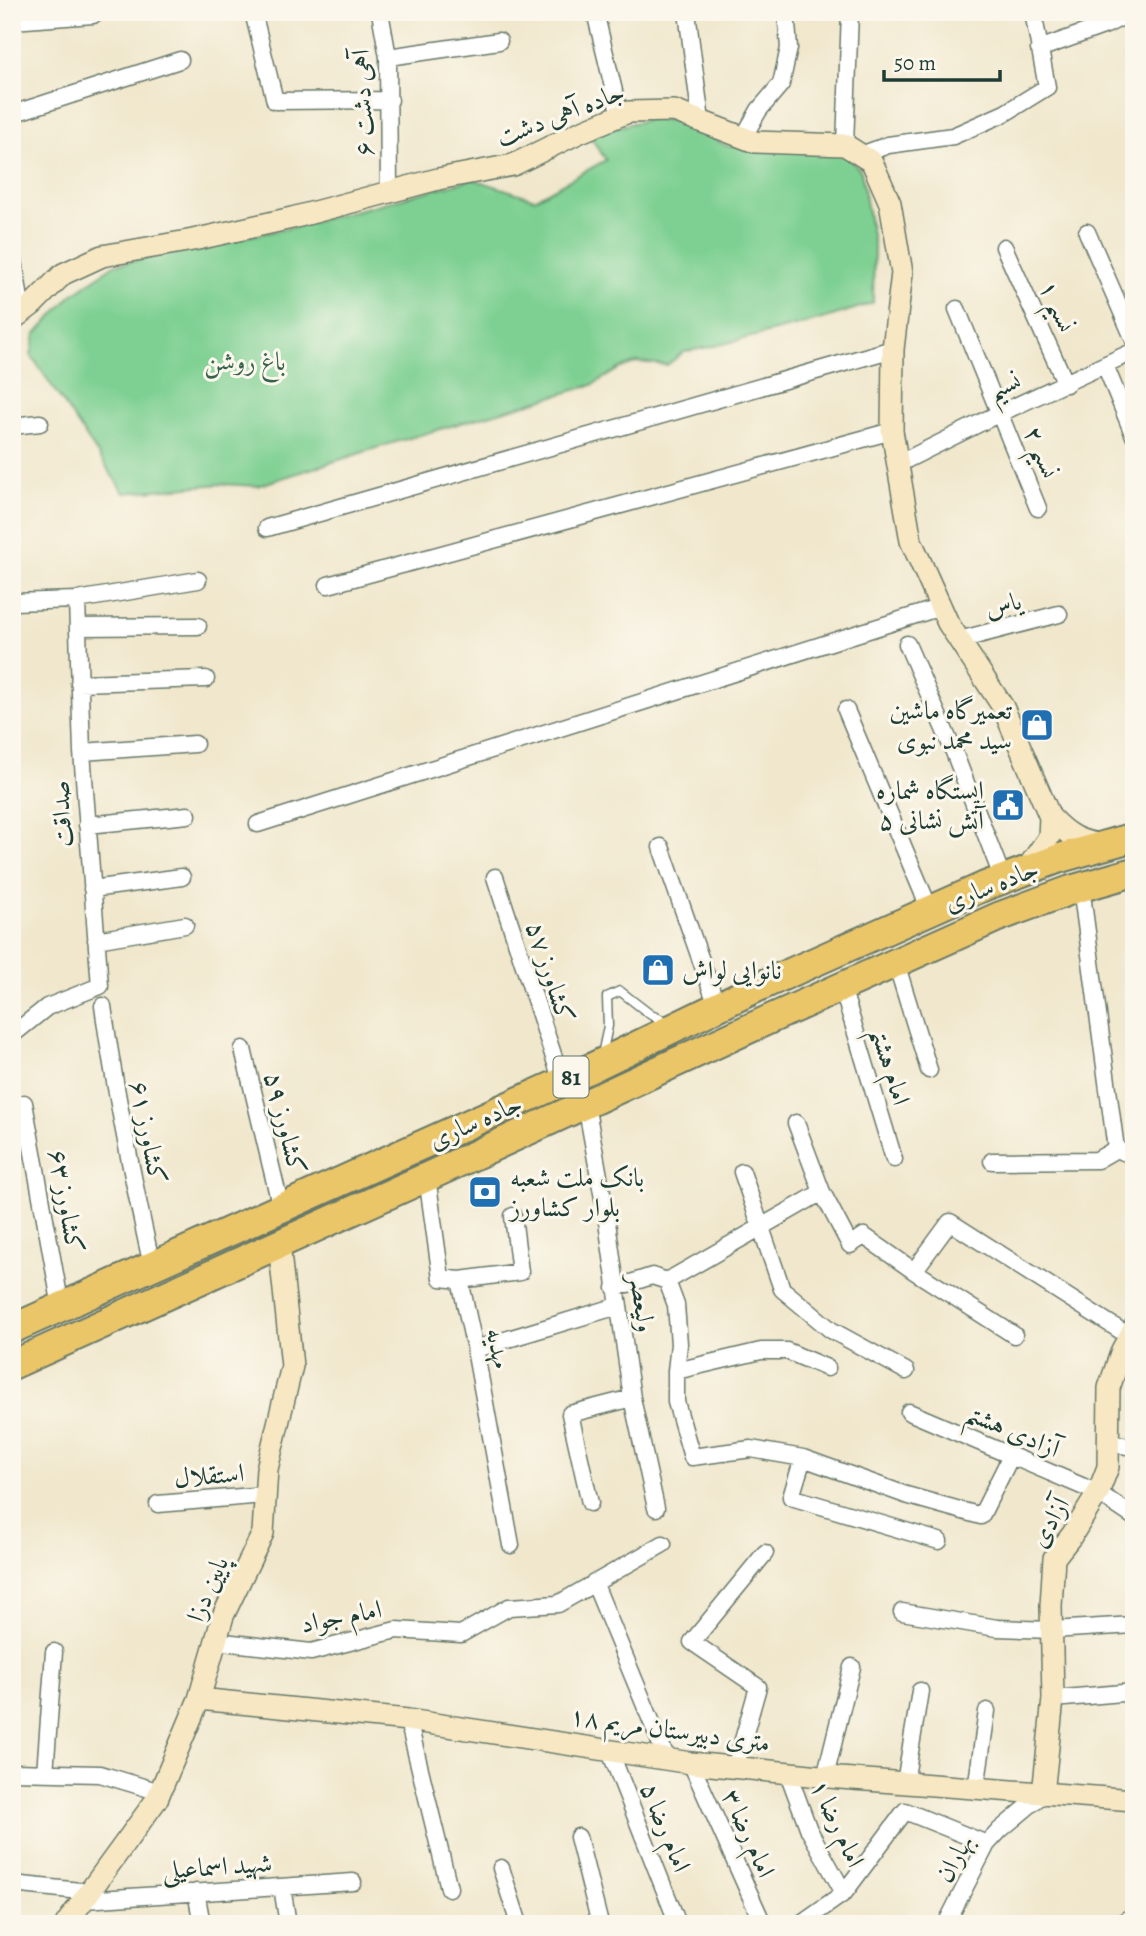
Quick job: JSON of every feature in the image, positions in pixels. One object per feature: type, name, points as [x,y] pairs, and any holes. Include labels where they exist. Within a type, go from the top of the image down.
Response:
[{"type":"highway","name":"جاده ساری","points":[[12,1329],[562,1082],[717,1006],[930,910],[1014,875],[1134,837]]},
{"type":"highway","name":"جاده ساری","points":[[12,1365],[998,917],[1081,887],[1134,872]]},
{"type":"street","points":[[253,12],[275,101],[390,100]]},
{"type":"street","name":"آهی دشت ۶","points":[[381,12],[388,57],[390,100],[389,192]]},
{"type":"street","points":[[595,12],[620,116]]},
{"type":"street","points":[[687,12],[701,121]]},
{"type":"street","points":[[743,138],[759,110],[781,84],[789,48],[786,12]]},
{"type":"street","points":[[850,12],[853,150]]},
{"type":"street","points":[[853,150],[953,136],[1005,113],[1047,87],[1033,12]]},
{"type":"street","points":[[1039,49],[1132,12]]},
{"type":"street","points":[[12,21],[93,15]]},
{"type":"street","points":[[388,57],[499,41]]},
{"type":"street","points":[[12,114],[180,60]]},
{"type":"street","name":"جاده آهی دشت","points":[[17,317],[63,274],[102,256],[292,218],[438,179],[513,165],[628,112],[674,111],[755,142],[853,150]]},
{"type":"street","points":[[853,150],[872,162],[890,203],[902,273],[893,349],[892,431],[911,541],[959,640],[1003,706],[1050,817],[1064,831],[1084,842],[1105,845]]},
{"type":"street","points":[[1087,232],[1134,340]]},
{"type":"street","name":"نسیم ۱","points":[[1004,247],[1066,384]]},
{"type":"street","points":[[12,248],[17,317]]},
{"type":"street","name":"نسیم ۲","points":[[957,309],[1038,508]]},
{"type":"street","points":[[267,528],[893,349]]},
{"type":"street","name":"نسیم","points":[[896,465],[1134,351]]},
{"type":"street","points":[[1105,365],[1134,436]]},
{"type":"street","points":[[12,426],[40,423]]},
{"type":"street","points":[[328,585],[892,431]]},
{"type":"street","points":[[12,602],[77,600],[198,580]]},
{"type":"street","name":"صداقت","points":[[12,1035],[47,1007],[100,986],[82,752],[77,600]]},
{"type":"street","points":[[258,824],[941,607]]},
{"type":"street","name":"یاس","points":[[959,640],[1059,614]]},
{"type":"street","points":[[78,627],[198,626]]},
{"type":"street","points":[[907,644],[954,752],[1014,875],[1049,837],[1050,817]]},
{"type":"street","points":[[79,683],[206,679]]},
{"type":"street","points":[[846,710],[930,910]]},
{"type":"street","points":[[82,752],[195,744]]},
{"type":"street","points":[[87,825],[188,815]]},
{"type":"street","points":[[661,847],[717,1006]]},
{"type":"street","points":[[92,889],[182,877]]},
{"type":"street","name":"کشاورز ۵۷","points":[[495,877],[562,1082]]},
{"type":"street","points":[[1081,887],[1116,1149]]},
{"type":"street","points":[[96,940],[185,925]]},
{"type":"street","points":[[895,963],[929,1070]]},
{"type":"street","name":"امام هشتم","points":[[842,987],[894,1159]]},
{"type":"street","name":"کشاورز ۶۱","points":[[103,1006],[124,1135],[152,1266]]},
{"type":"street","name":"کشاورز ۵۹","points":[[243,1049],[281,1208]]},
{"type":"street","name":"کشاورز ۶۳","points":[[24,1103],[61,1307]]},
{"type":"street","name":"ولیعصر","points":[[586,1104],[606,1215],[632,1398],[656,1508]]},
{"type":"street","points":[[796,1123],[822,1192],[850,1245],[864,1236],[914,1272],[1014,1335]]},
{"type":"street","points":[[1116,1149],[1134,1156]]},
{"type":"street","points":[[992,1161],[1097,1160],[1116,1149]]},
{"type":"street","points":[[742,1172],[782,1289],[831,1330],[906,1371]]},
{"type":"street","points":[[427,1177],[441,1278],[460,1280],[520,1272],[513,1216]]},
{"type":"street","points":[[615,1288],[653,1276],[667,1281],[822,1192]]},
{"type":"street","points":[[914,1272],[950,1222],[1131,1332]]},
{"type":"street","name":"پایین دزا","points":[[66,1924],[160,1792],[199,1699],[223,1616],[262,1533],[267,1469],[292,1366],[279,1243]]},
{"type":"street","name":"مهدیه","points":[[460,1280],[511,1545]]},
{"type":"street","points":[[667,1281],[676,1305],[679,1344],[676,1402],[692,1457],[751,1448],[803,1458],[906,1495],[981,1516],[1011,1456]]},
{"type":"street","points":[[475,1349],[618,1306]]},
{"type":"street","name":"آزادی","points":[[1044,1794],[1054,1699],[1054,1558],[1098,1493],[1108,1467],[1109,1388],[1131,1332]]},
{"type":"street","points":[[676,1371],[761,1351],[787,1351],[827,1368]]},
{"type":"street","points":[[590,1503],[570,1414],[632,1398]]},
{"type":"street","name":"آزادی هشتم","points":[[909,1412],[1098,1493],[1134,1517]]},
{"type":"street","points":[[1109,1443],[1134,1447]]},
{"type":"street","points":[[803,1458],[791,1497],[939,1541]]},
{"type":"street","name":"استقلال","points":[[158,1504],[265,1495]]},
{"type":"street","name":"امام جواد","points":[[215,1641],[311,1653],[396,1630],[461,1634],[509,1606],[558,1604],[663,1544]]},
{"type":"street","points":[[735,1768],[758,1687],[692,1642],[765,1553]]},
{"type":"street","points":[[594,1582],[667,1759]]},
{"type":"street","points":[[902,1612],[996,1628],[1052,1630],[1134,1625]]},
{"type":"street","points":[[45,1773],[54,1652]]},
{"type":"street","points":[[825,1776],[852,1667]]},
{"type":"street","points":[[905,1783],[920,1691]]},
{"type":"street","points":[[1054,1699],[1134,1692]]},
{"type":"street","name":"۱۸ متری دبیرستان مریم","points":[[199,1699],[408,1720],[735,1768],[1134,1800]]},
{"type":"street","points":[[976,1789],[987,1711]]},
{"type":"street","points":[[408,1720],[449,1888]]},
{"type":"street","name":"امام رضا ۵","points":[[609,1749],[678,1924]]},
{"type":"street","name":"امام رضا ۳","points":[[691,1763],[763,1924]]},
{"type":"street","points":[[12,1772],[100,1774],[160,1792]]},
{"type":"street","name":"امام رضا ۱","points":[[788,1773],[809,1829],[841,1896]]},
{"type":"street","name":"بهاران","points":[[946,1924],[986,1844],[1044,1794]]},
{"type":"street","points":[[800,1924],[841,1896],[905,1811],[986,1844]]},
{"type":"street","points":[[578,1836],[600,1924]]},
{"type":"street","points":[[501,1868],[519,1924]]},
{"type":"street","name":"شهید اسماعیلی","points":[[12,1884],[87,1896],[354,1882]]},
{"type":"street","points":[[282,1886],[288,1924]]},
{"type":"street","points":[[196,1892],[202,1924]]},
{"type":"street","points":[[1120,1924],[1134,1915]]},
{"type":"lane","points":[[600,1063],[608,1026],[607,997],[620,990],[651,1015],[677,1026]]},
{"type":"green space","name":"باغ روشن","points":[[653,118],[686,123],[727,146],[841,149],[861,171],[874,247],[873,303],[826,318],[684,352],[667,365],[637,362],[592,385],[389,444],[257,486],[220,484],[124,493],[31,355],[35,335],[71,296],[114,265],[294,227],[473,179],[535,199],[606,160],[591,138],[598,132]]},
{"type":"place","name":"تعمیرگاه ماشین سید محمد نبوی","points":[[1037,725]]},
{"type":"place","name":"ایستگاه شماره ۵ آتش نشانی","points":[[1008,805]]},
{"type":"place","name":"نانوایی لواش","points":[[658,970]]},
{"type":"place","name":"بانک ملت شعبه بلوار کشاورز","points":[[485,1192]]}]
